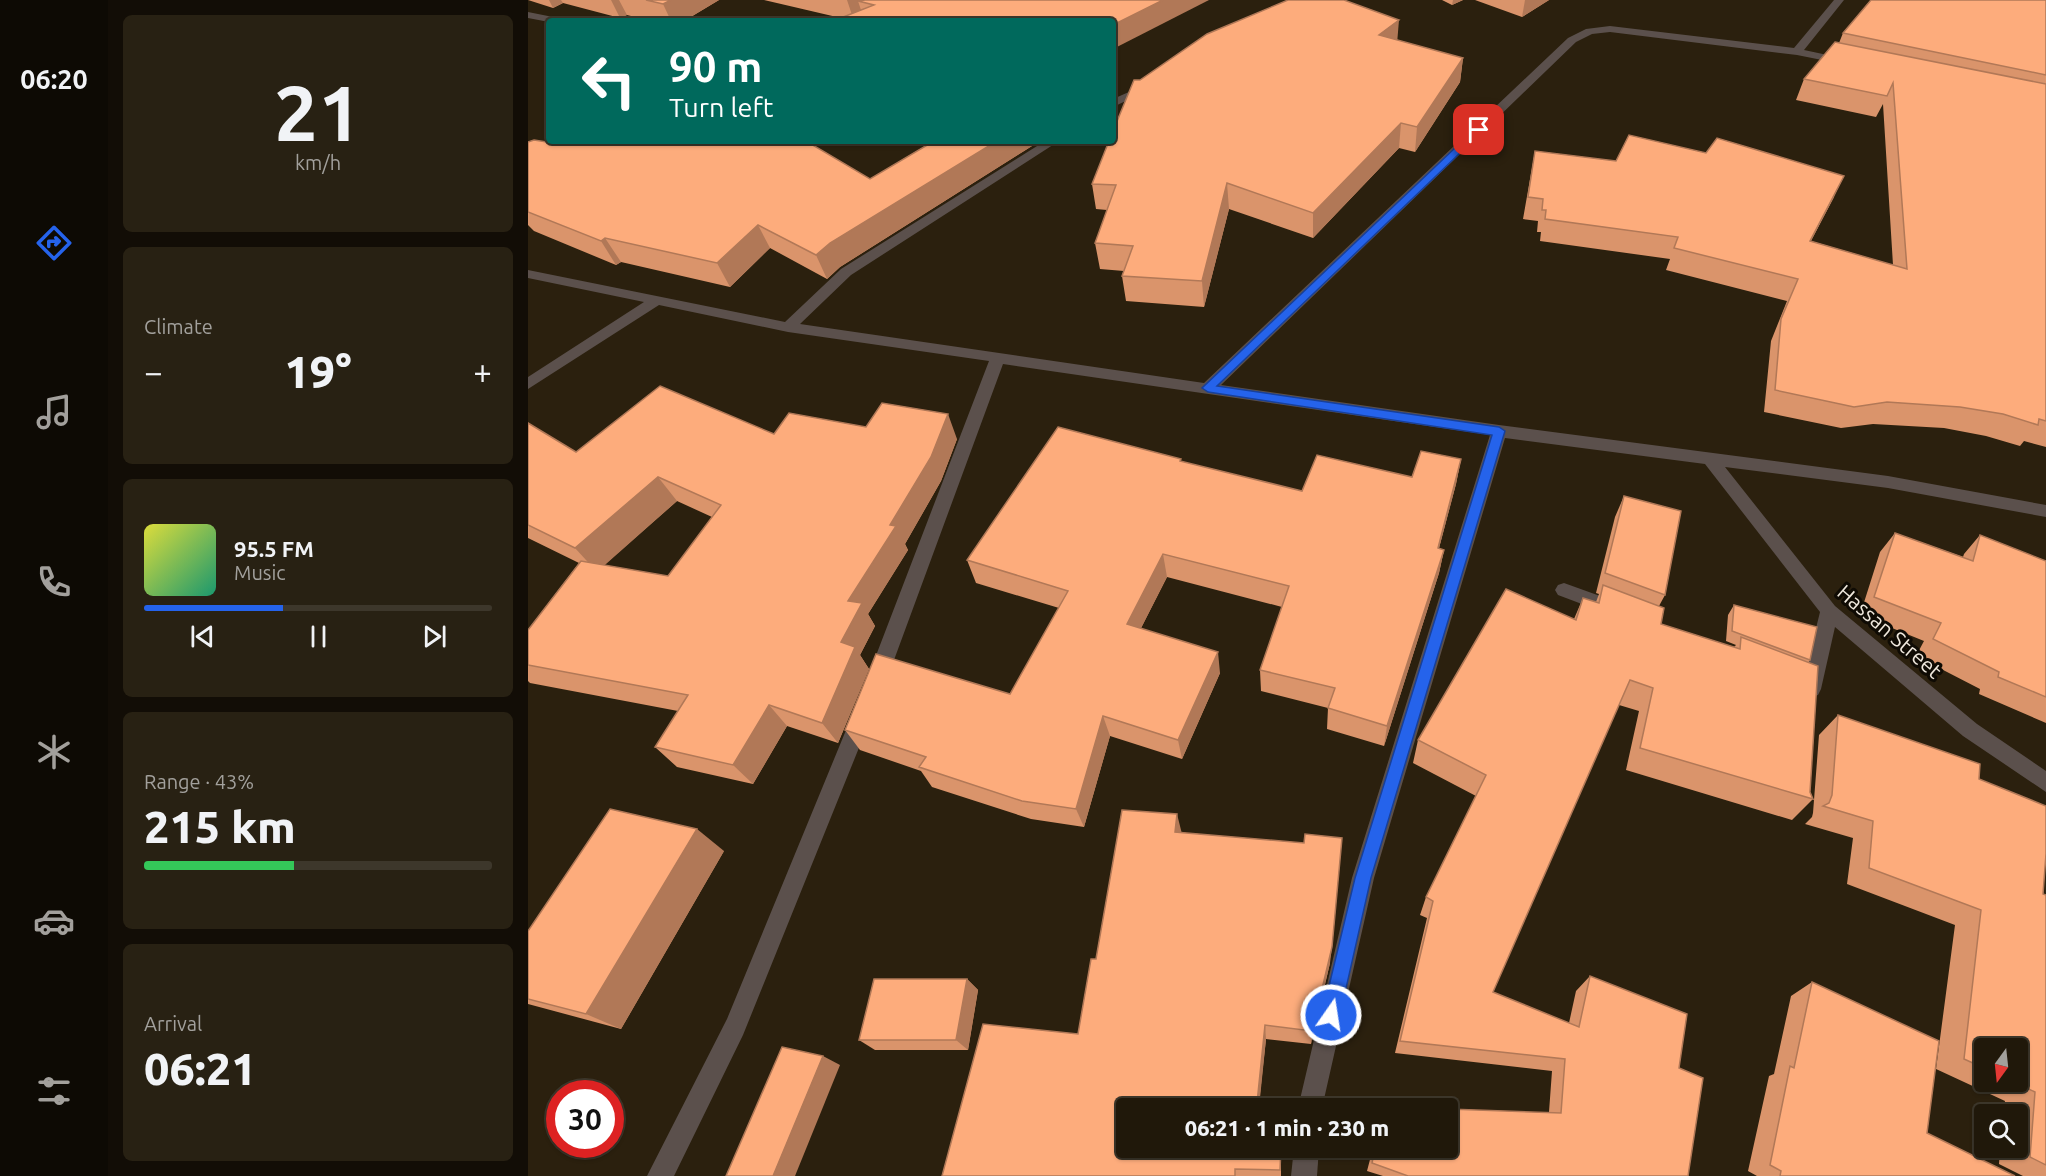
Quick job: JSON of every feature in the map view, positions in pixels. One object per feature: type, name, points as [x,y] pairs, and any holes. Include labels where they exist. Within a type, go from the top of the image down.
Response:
[{"type":"street","points":[[1797,51],[1839,0]]},
{"type":"street","points":[[528,15],[546,18]]},
{"type":"street","points":[[1208,388],[1572,40],[1590,31],[1610,29],[1797,51],[1854,64]]},
{"type":"street","points":[[1116,102],[1153,84]]},
{"type":"street","points":[[788,327],[846,272],[1048,144]]},
{"type":"street","points":[[528,274],[788,327],[1499,431],[1888,482],[2046,511]]},
{"type":"street","points":[[528,384],[656,301]]},
{"type":"street","points":[[660,1176],[735,1027],[900,621],[999,358]]},
{"type":"street","points":[[1312,1098],[1363,878],[1499,431]]},
{"type":"street","name":"Hassan Street","points":[[1709,458],[1829,611],[1970,730],[2046,783]]},
{"type":"street","points":[[1564,590],[1641,618]]},
{"type":"street","points":[[1809,708],[1811,684],[1829,611]]},
{"type":"street","points":[[1790,676],[1811,684]]},
{"type":"street","points":[[1304,1176],[1305,1158]]},
{"type":"building","points":[[646,0],[671,0],[663,4]]},
{"type":"building","points":[[1163,0],[1116,24],[1116,18],[841,18],[874,5],[858,1]]},
{"type":"building","points":[[1288,0],[1344,0],[1399,20],[1379,35],[1463,58],[1417,127],[1401,123],[1313,213],[1227,183],[1202,281],[1122,276],[1133,246],[1095,243],[1116,185],[1092,184],[1108,144],[1116,144],[1116,124],[1134,80],[1140,80],[1207,34]]},
{"type":"building","points":[[1871,0],[2046,0],[2046,75],[1843,33]]},
{"type":"building","points":[[1835,42],[2046,84],[2046,421],[2039,419],[2038,425],[2003,414],[1960,407],[1887,402],[1854,407],[1775,390],[1781,319],[1798,279],[1674,248],[1678,237],[1545,219],[1546,210],[1542,210],[1543,199],[1528,197],[1535,151],[1616,161],[1629,135],[1706,153],[1717,138],[1844,176],[1810,241],[1907,269],[1893,83],[1887,96],[1804,79]]},
{"type":"building","points":[[534,140],[546,142],[546,144],[811,144],[870,179],[929,144],[992,144],[830,243],[816,255],[758,225],[717,263],[605,238],[601,241],[528,212],[528,142]]},
{"type":"building","points":[[660,386],[774,434],[789,413],[866,427],[882,403],[948,414],[931,457],[890,525],[896,526],[848,601],[862,603],[841,642],[855,647],[822,723],[769,705],[733,765],[655,747],[688,695],[528,665],[528,630],[581,561],[668,576],[721,505],[658,477],[575,548],[528,525],[528,423],[576,452]]},
{"type":"building","points":[[1058,427],[1181,459],[1180,461],[1302,491],[1317,455],[1412,477],[1421,451],[1461,459],[1438,548],[1444,550],[1387,726],[1328,708],[1335,688],[1260,670],[1289,586],[1163,554],[1127,624],[1218,652],[1178,740],[1103,716],[1076,809],[1022,801],[919,767],[926,757],[845,730],[876,654],[1010,694],[1068,591],[967,560]]},
{"type":"building","points":[[1624,496],[1681,511],[1665,595],[1605,573]]},
{"type":"building","points":[[1895,533],[1973,561],[1980,535],[2046,561],[2046,697],[1998,677],[1999,672],[1933,639],[1941,623],[1874,597]]},
{"type":"building","points":[[1603,585],[1664,608],[1661,624],[1740,649],[1741,637],[1818,666],[1810,792],[1813,799],[1640,748],[1653,688],[1630,680],[1493,992],[1579,1027],[1590,976],[1687,1014],[1679,1068],[1703,1078],[1688,1176],[1408,1176],[1372,1163],[1373,1158],[1458,1158],[1458,1109],[1561,1113],[1565,1059],[1400,1041],[1433,901],[1426,897],[1486,775],[1418,740],[1506,589],[1576,620],[1583,598],[1599,603]]},
{"type":"building","points":[[1734,605],[1817,627],[1810,660],[1732,631]]},
{"type":"building","points":[[1838,715],[1980,764],[1979,779],[2046,806],[2043,894],[2046,895],[2046,1165],[2030,1157],[2035,1092],[2028,1089],[2028,1038],[1974,1038],[1974,1064],[1964,1059],[1981,910],[1869,868],[1873,821],[1823,806],[1829,803],[1832,795]]},
{"type":"building","points":[[610,809],[697,829],[586,1014],[528,999],[528,931]]},
{"type":"building","points":[[1122,810],[1177,814],[1175,832],[1304,843],[1305,834],[1342,838],[1332,947],[1312,1031],[1265,1025],[1258,1098],[1116,1098],[1116,1158],[1281,1158],[1280,1170],[1235,1169],[1235,1176],[942,1176],[983,1024],[1078,1034],[1091,959],[1096,959]]},
{"type":"building","points":[[874,979],[967,979],[956,1040],[859,1040]]},
{"type":"building","points":[[1812,982],[1939,1041],[1927,1133],[1974,1158],[2015,1176],[1780,1176],[1781,1171],[1770,1165],[1790,1066],[1794,1068]]},
{"type":"building","points":[[782,1047],[823,1056],[773,1176],[726,1176]]},
{"type":"route","points":[[1331,1015],[1363,878],[1499,431],[1208,388],[1479,130]]}]
